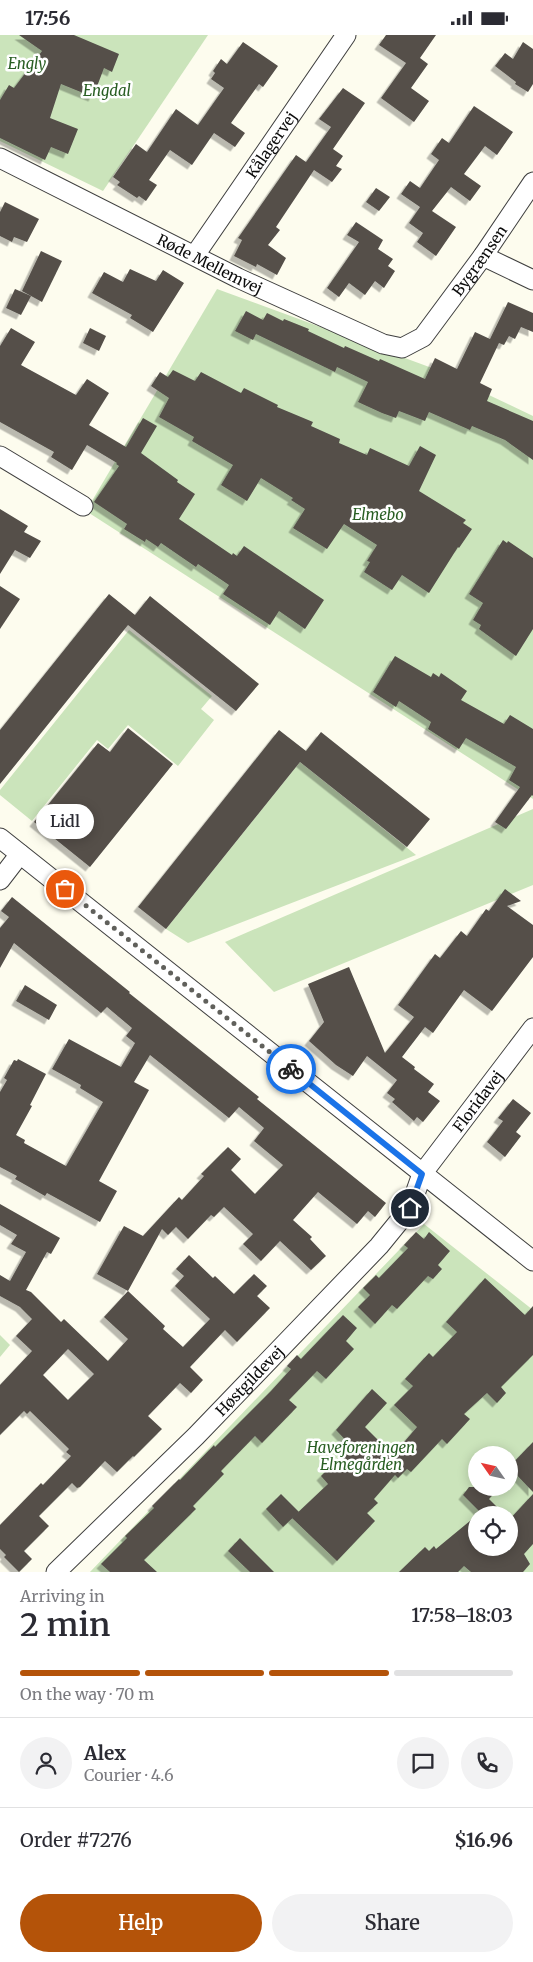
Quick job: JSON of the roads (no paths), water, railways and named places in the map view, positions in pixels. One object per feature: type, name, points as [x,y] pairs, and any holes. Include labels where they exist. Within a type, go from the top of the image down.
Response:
[{"type":"street","name":"Kålagervej","points":[[195,255],[346,35]]},
{"type":"street","name":"Røde Mellemvej","points":[[0,158],[238,278],[383,344],[402,348],[423,337]]},
{"type":"street","name":"Bygrænsen","points":[[423,337],[533,183]]},
{"type":"street","points":[[482,256],[533,280]]},
{"type":"street","points":[[0,456],[83,506]]},
{"type":"street","points":[[0,838],[533,1261]]},
{"type":"street","points":[[0,880],[20,854]]},
{"type":"street","name":"Floridavej","points":[[422,1174],[533,1028]]},
{"type":"street","name":"Høstgildevej","points":[[56,1572],[196,1436],[379,1245],[410,1208],[422,1174]]},
{"type":"place","name":"Lidl","points":[[65,889]]},
{"type":"park label","name":"Engly","points":[[27,63]]},
{"type":"park label","name":"Engdal","points":[[107,90]]},
{"type":"park label","name":"Elmebo","points":[[378,514]]},
{"type":"park label","name":"Haveforeningen Elmegården","points":[[361,1456]]}]
